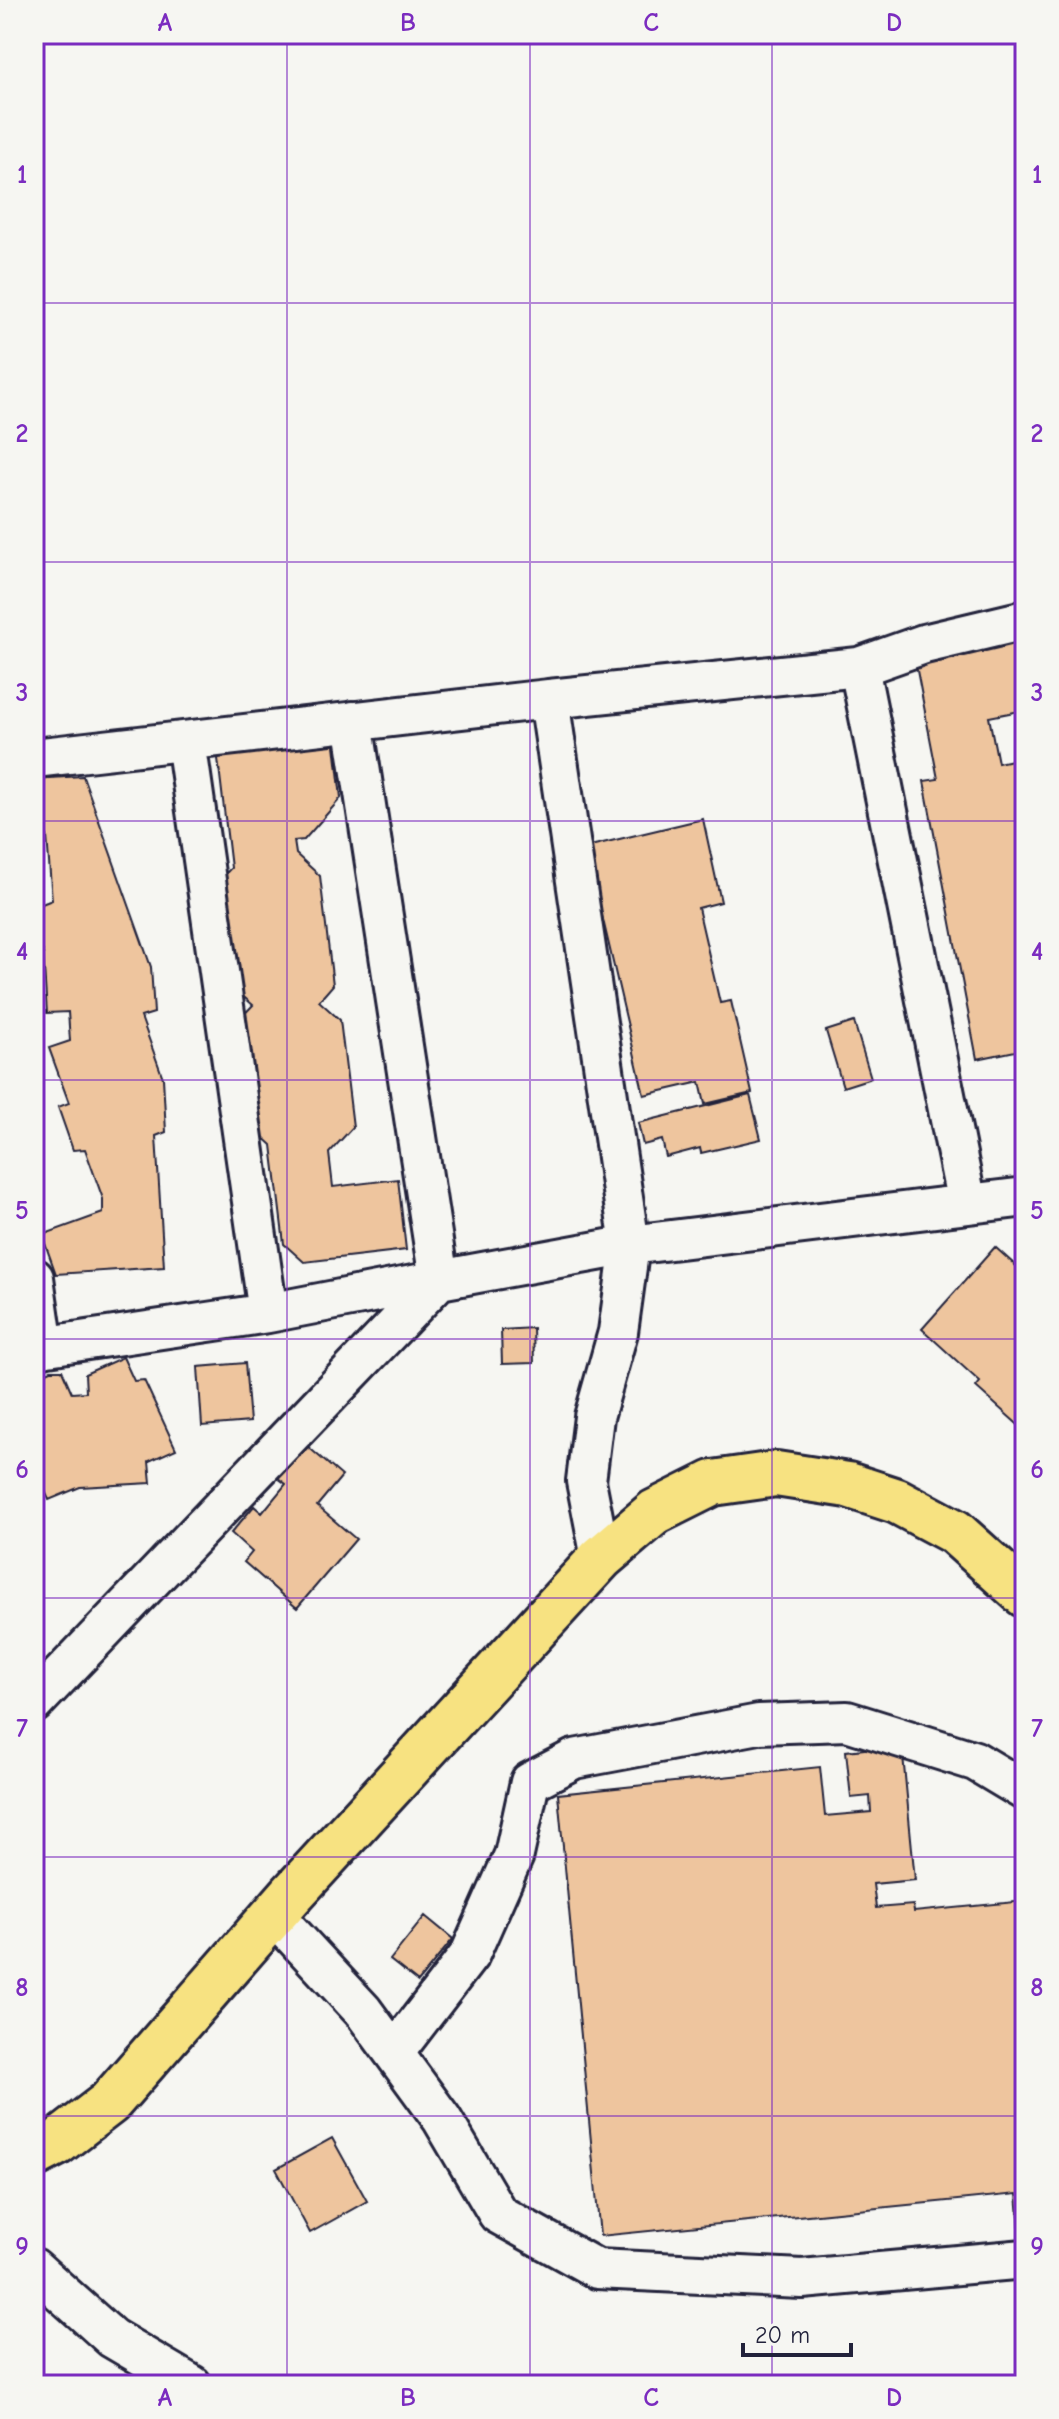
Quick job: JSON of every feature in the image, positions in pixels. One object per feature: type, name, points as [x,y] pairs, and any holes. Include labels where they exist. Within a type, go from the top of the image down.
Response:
[{"type":"main road","points":[[34,2155],[57,2143],[109,2103],[274,1915],[601,1558],[655,1512],[713,1483],[776,1474],[848,1485],[897,1501],[955,1532],[1025,1595]]},
{"type":"street","points":[[34,758],[859,667],[924,644],[1025,620]]},
{"type":"street","points":[[859,667],[967,1204]]},
{"type":"street","points":[[549,699],[630,1245],[618,1332],[594,1417],[586,1481],[601,1558]]},
{"type":"street","points":[[353,721],[439,1280]]},
{"type":"street","points":[[186,741],[268,1313]]},
{"type":"street","points":[[34,1278],[39,1348],[268,1313],[630,1245],[1025,1197]]},
{"type":"street","points":[[34,1703],[439,1280]]},
{"type":"street","points":[[394,2053],[470,1954],[514,1855],[530,1782],[574,1759],[759,1724],[847,1721],[975,1761],[1025,1791]]},
{"type":"street","points":[[274,1915],[363,2011],[442,2119],[498,2214],[597,2269],[802,2279],[1025,2259]]},
{"type":"street","points":[[34,2268],[112,2338],[192,2385]]},
{"type":"building","points":[[1025,632],[1025,710],[989,717],[998,763],[1025,757],[1025,1049],[977,1059],[924,781],[938,779],[914,655]]},
{"type":"building","points":[[334,736],[341,798],[304,840],[294,841],[296,854],[320,876],[333,985],[319,1001],[340,1020],[353,1127],[329,1153],[333,1187],[398,1179],[406,1250],[304,1262],[284,1244],[272,1145],[248,1123],[235,1024],[253,1005],[230,985],[216,884],[231,868],[217,750]]},
{"type":"building","points":[[83,776],[151,967],[154,1013],[141,1017],[163,1078],[166,1132],[156,1136],[164,1267],[56,1274],[42,1235],[103,1213],[103,1199],[85,1149],[73,1150],[58,1107],[69,1103],[49,1048],[70,1041],[68,1012],[47,1013],[43,952],[34,926],[34,907],[52,900],[47,836],[34,839],[34,779]]},
{"type":"building","points":[[703,819],[721,902],[698,908],[720,1003],[731,1001],[752,1093],[705,1104],[700,1082],[644,1095],[586,847]]},
{"type":"building","points":[[854,1022],[871,1078],[843,1087],[826,1031]]},
{"type":"building","points":[[1025,1052],[1025,1082],[1022,1082],[1017,1054]]},
{"type":"building","points":[[750,1095],[761,1139],[701,1153],[700,1148],[666,1157],[662,1140],[643,1145],[638,1123]]},
{"type":"building","points":[[995,1247],[1025,1274],[1025,1431],[976,1387],[980,1382],[922,1329]]},
{"type":"building","points":[[533,1328],[534,1363],[502,1364],[501,1330]]},
{"type":"building","points":[[123,1357],[134,1381],[144,1380],[176,1449],[149,1461],[151,1483],[80,1487],[49,1500],[34,1467],[34,1378],[51,1370],[62,1370],[72,1393],[86,1392],[85,1374]]},
{"type":"building","points":[[245,1363],[250,1422],[202,1426],[198,1367]]},
{"type":"building","points":[[306,1445],[342,1476],[317,1506],[356,1539],[297,1608],[244,1562],[252,1552],[231,1533],[254,1506],[262,1513],[286,1484],[278,1478]]},
{"type":"building","points":[[902,1745],[915,1880],[873,1884],[876,1908],[913,1905],[914,1912],[1025,1901],[1025,2229],[1020,2229],[1017,2194],[600,2236],[558,1794],[820,1767],[825,1816],[871,1812],[870,1796],[851,1798],[846,1751]]},
{"type":"building","points":[[425,1916],[453,1939],[418,1982],[390,1960]]},
{"type":"building","points":[[332,2138],[367,2201],[310,2233],[276,2169]]}]
